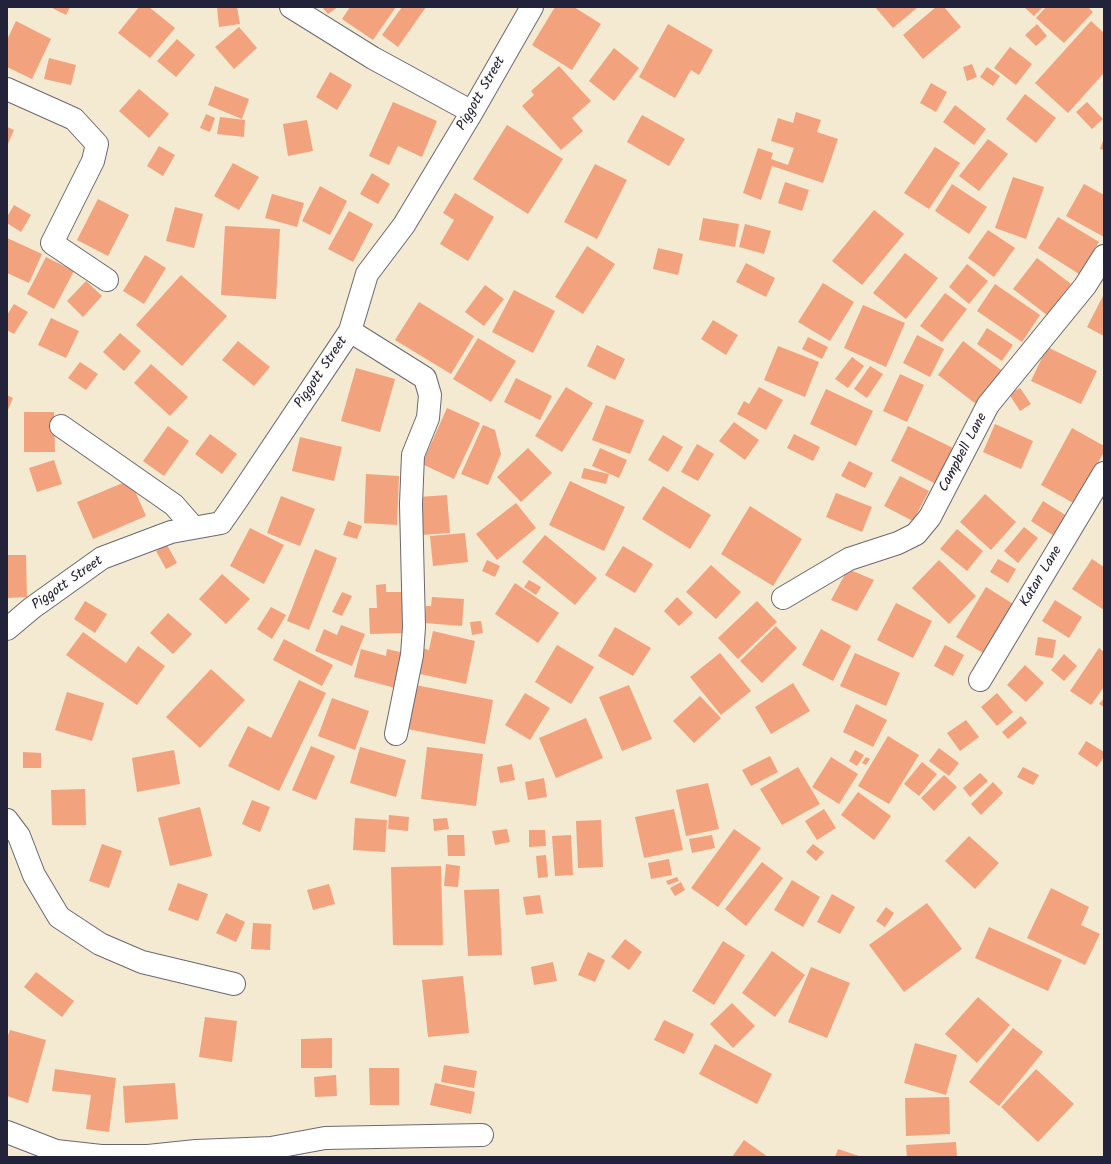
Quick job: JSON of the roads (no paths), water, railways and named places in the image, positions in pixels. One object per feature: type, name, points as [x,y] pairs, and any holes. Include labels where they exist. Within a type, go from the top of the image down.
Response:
[{"type":"street","points":[[291,7],[373,58],[472,112]]},
{"type":"street","name":"Piggott Street","points":[[7,629],[32,608],[102,558],[171,532],[221,523],[350,331],[367,274],[404,225],[472,112],[532,7]]},
{"type":"street","points":[[7,89],[74,119],[97,144],[93,161],[52,243],[107,280]]},
{"type":"street","name":"Campbell Lane","points":[[783,598],[849,559],[898,543],[916,534],[930,517],[988,405],[1085,286],[1104,256]]},
{"type":"street","points":[[350,331],[425,378],[430,396],[428,418],[413,455],[410,504],[414,627],[412,655],[396,734]]},
{"type":"street","points":[[60,426],[174,505],[194,528]]},
{"type":"street","name":"Katan Lane","points":[[980,680],[1104,473]]},
{"type":"street","points":[[7,820],[19,836],[34,875],[59,917],[100,944],[142,962],[234,984]]},
{"type":"street","points":[[7,1132],[56,1151],[101,1156],[148,1156],[196,1151],[271,1148],[325,1138],[482,1135]]}]
